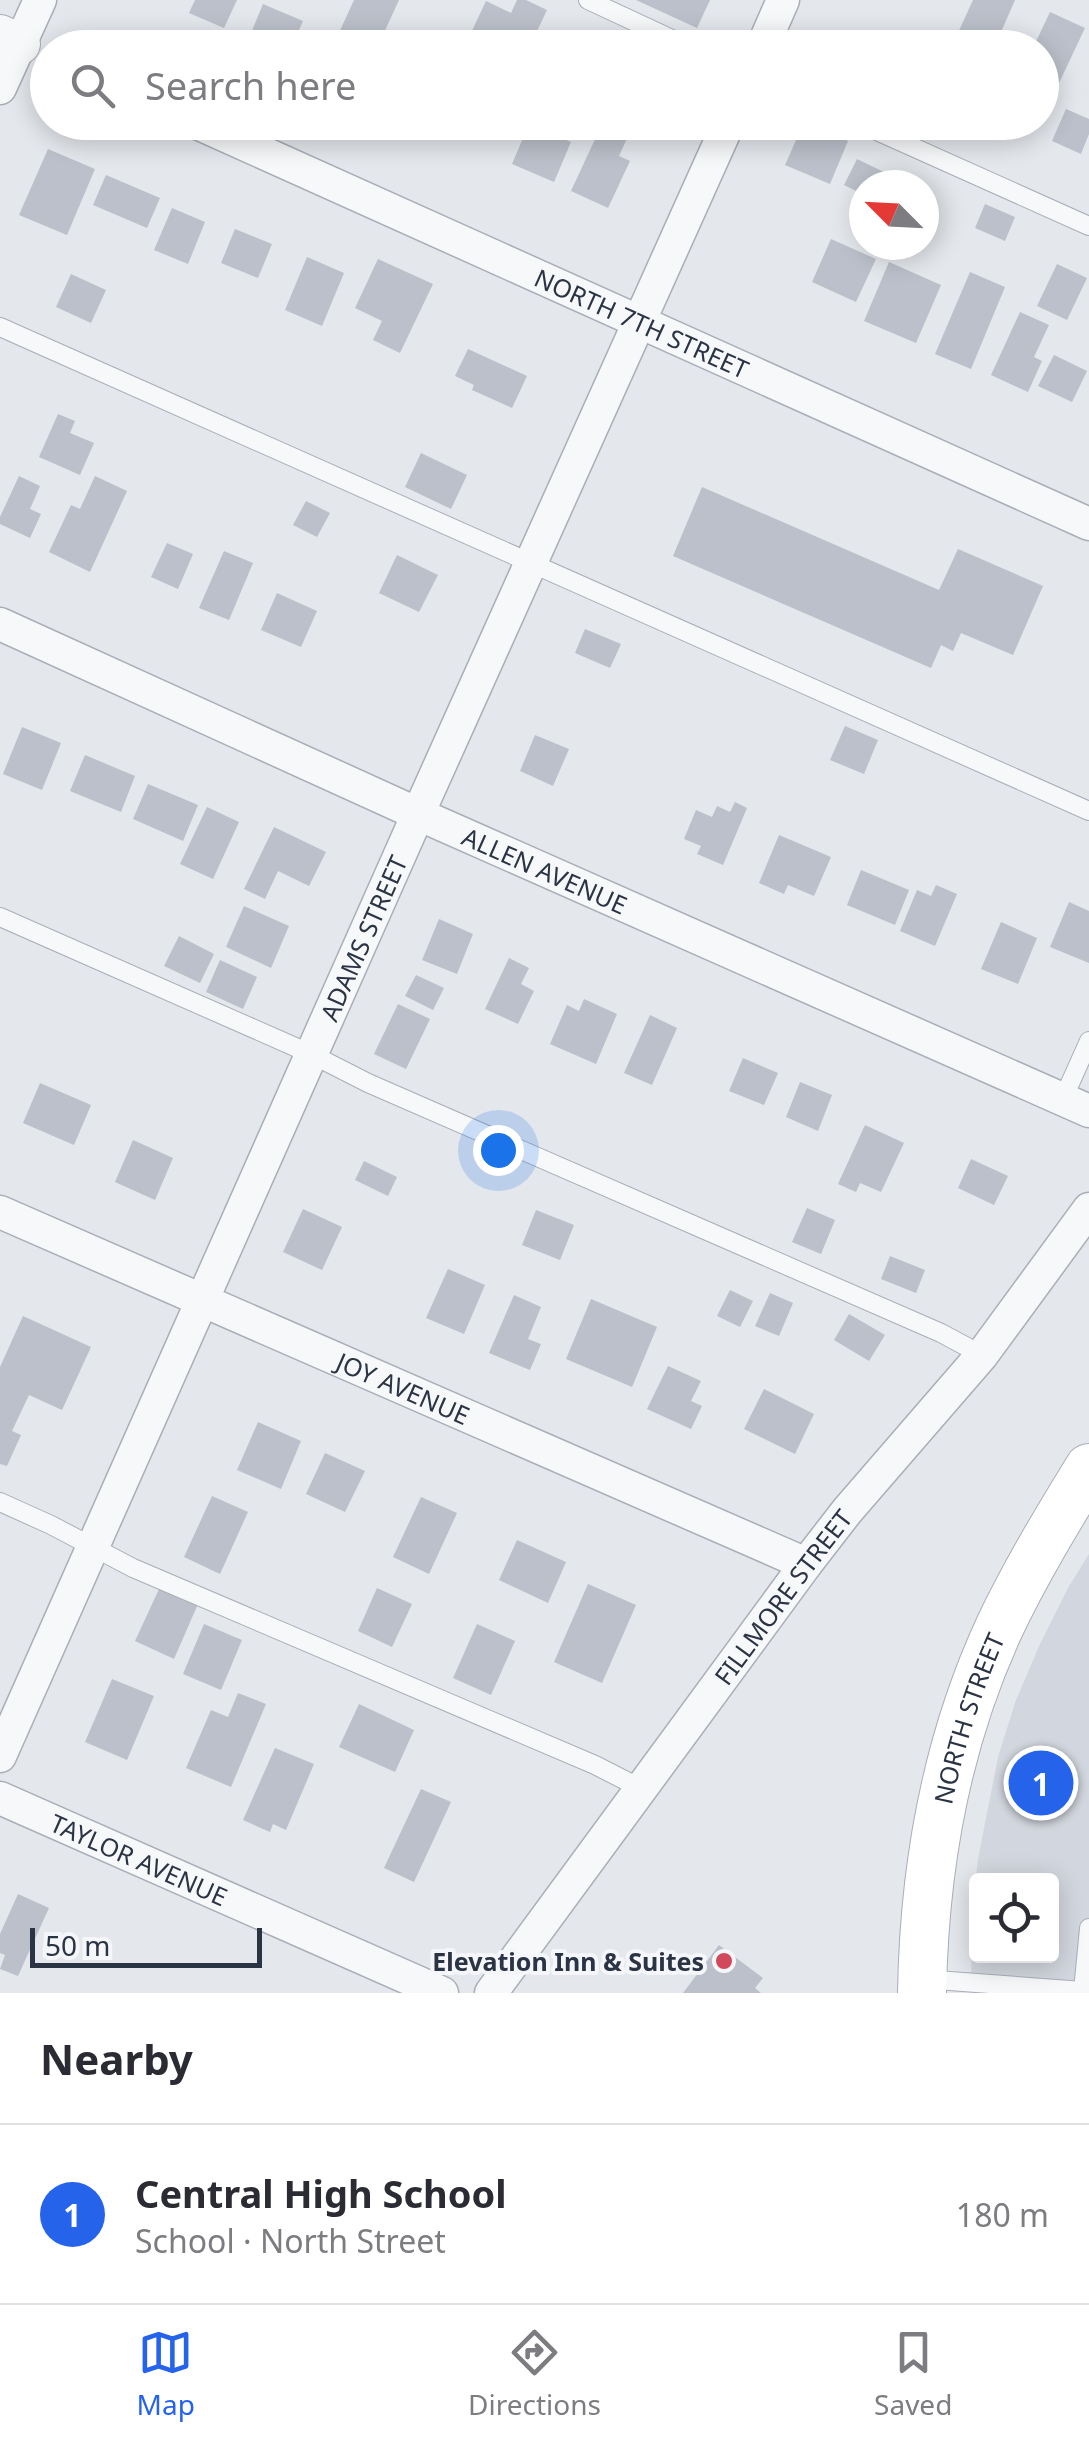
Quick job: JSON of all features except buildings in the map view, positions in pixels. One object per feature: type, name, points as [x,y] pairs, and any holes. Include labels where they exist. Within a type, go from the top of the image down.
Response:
[{"type":"main road","name":"NORTH STREET","points":[[922,1986],[923,1936],[934,1839],[973,1690],[1027,1572],[1089,1468]]},
{"type":"street","points":[[0,88],[40,0]]},
{"type":"street","points":[[770,30],[784,0]]},
{"type":"street","name":"NORTH 7TH STREET","points":[[235,140],[1089,524]]},
{"type":"street","name":"ADAMS STREET","points":[[0,1756],[721,140]]},
{"type":"street","name":"ALLEN AVENUE","points":[[0,624],[1076,1105]]},
{"type":"street","name":"FILLMORE STREET","points":[[491,1993],[806,1564],[982,1355],[1089,1209]]},
{"type":"street","name":"JOY AVENUE","points":[[0,1212],[806,1564]]},
{"type":"street","name":"TAYLOR AVENUE","points":[[0,1798],[442,1993]]},
{"type":"lane","points":[[588,0],[652,30]]},
{"type":"lane","points":[[897,140],[1089,226]]},
{"type":"lane","points":[[0,327],[1089,811]]},
{"type":"lane","points":[[0,917],[312,1054],[368,1084],[942,1333],[982,1355]]},
{"type":"lane","points":[[1076,1105],[1089,1041]]},
{"type":"lane","points":[[0,1502],[133,1568],[595,1765],[642,1789]]},
{"type":"lane","points":[[922,1986],[1083,1992],[1089,1928]]},
{"type":"shaded area","points":[[1089,1554],[1089,1993],[971,1993],[971,1963],[1059,1963],[1059,1873],[976,1873],[998,1757],[1040,1644]]},
{"type":"place","name":"Central High School","points":[[1041,1783]]},
{"type":"place","name":"Elevation Inn & Suites","points":[[724,1961]]}]
